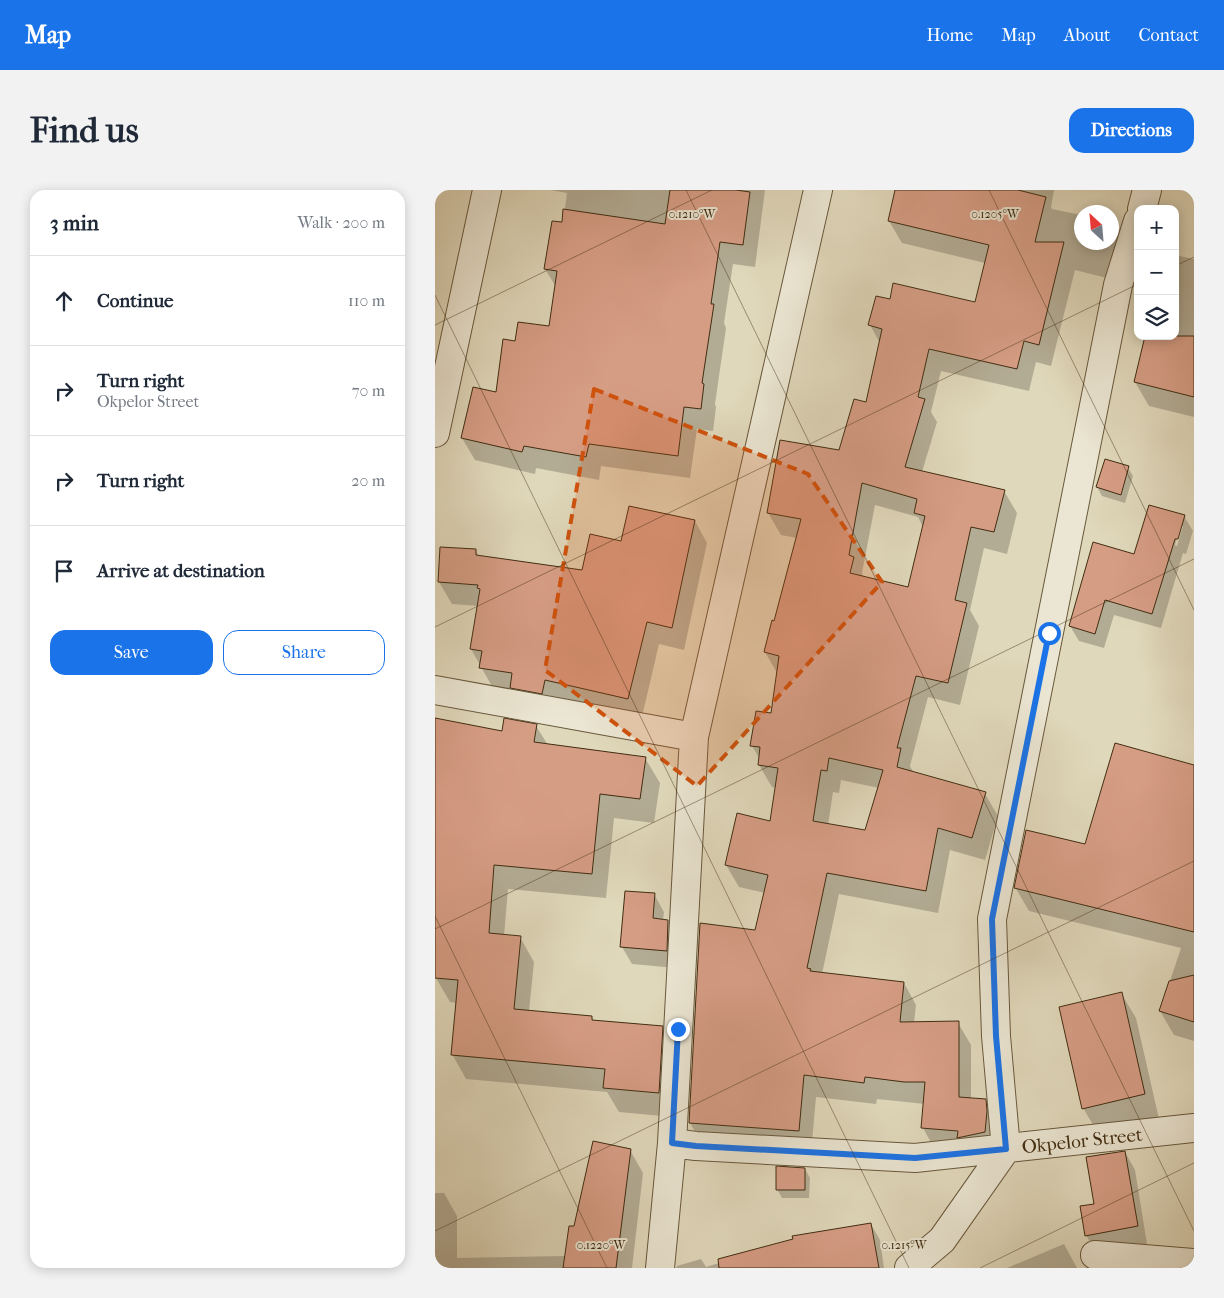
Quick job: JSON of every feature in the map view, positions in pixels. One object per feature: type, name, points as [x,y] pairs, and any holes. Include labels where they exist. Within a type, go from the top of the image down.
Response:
[{"type":"street","points":[[435,433],[487,190]]},
{"type":"street","points":[[660,1268],[672,1143],[694,737],[818,190]]},
{"type":"street","points":[[1142,205],[1147,190]]},
{"type":"street","points":[[909,1268],[942,1240],[1006,1149],[996,1036],[992,919],[1117,285],[1134,233]]},
{"type":"street","points":[[435,690],[694,737]]},
{"type":"street","name":"Okpelor Street","points":[[672,1143],[696,1146],[915,1158],[1194,1128]]},
{"type":"street","points":[[1095,1255],[1194,1263]]},
{"type":"highlighted area","points":[[594,389],[808,474],[882,582],[697,786],[545,670]]},
{"type":"building","points":[[670,190],[736,190],[750,192],[743,245],[720,242],[711,304],[714,304],[702,383],[704,384],[701,409],[684,407],[678,456],[589,444],[586,457],[524,446],[522,452],[461,438],[473,387],[496,392],[503,339],[515,341],[518,322],[549,326],[557,271],[544,269],[552,221],[562,222],[563,209],[665,224]]},
{"type":"building","points":[[895,190],[1018,190],[1046,197],[1035,242],[1064,242],[1039,345],[1024,341],[1017,369],[929,349],[918,397],[925,399],[905,467],[1005,490],[994,532],[971,527],[955,600],[967,603],[948,683],[916,676],[897,748],[901,748],[897,767],[986,792],[972,838],[938,828],[926,891],[827,873],[807,968],[811,969],[810,971],[904,982],[900,1022],[959,1021],[959,1097],[986,1099],[985,1132],[957,1138],[958,1131],[921,1128],[925,1082],[904,1082],[865,1077],[864,1083],[804,1075],[799,1131],[689,1123],[700,923],[755,930],[768,875],[725,865],[737,813],[770,821],[778,768],[758,765],[760,747],[750,746],[756,711],[771,713],[779,656],[764,652],[801,519],[767,513],[780,440],[839,450],[854,399],[866,402],[882,329],[868,325],[876,296],[890,299],[893,283],[975,302],[989,245],[888,221]],"holes":[[[862,483],[917,499],[914,513],[925,516],[908,587],[850,573],[854,557],[849,555]],[[829,758],[883,770],[865,830],[813,821],[821,770],[827,771]]]},
{"type":"building","points":[[1179,336],[1194,336],[1194,397],[1134,382],[1144,340],[1179,340]]},
{"type":"building","points":[[1105,459],[1129,466],[1121,495],[1096,487]]},
{"type":"building","points":[[1149,505],[1185,515],[1178,539],[1175,539],[1152,614],[1105,600],[1095,634],[1069,626],[1093,542],[1134,554]]},
{"type":"building","points":[[629,506],[695,520],[672,628],[647,622],[628,699],[545,680],[542,694],[510,688],[512,673],[479,668],[482,651],[470,649],[480,589],[477,588],[478,585],[438,582],[440,547],[476,549],[476,555],[582,570],[590,534],[621,541]]},
{"type":"building","points":[[435,718],[502,731],[504,718],[537,724],[534,742],[646,757],[640,799],[600,794],[592,874],[494,865],[489,933],[521,936],[514,1009],[592,1016],[592,1020],[663,1026],[659,1093],[603,1088],[605,1069],[451,1055],[458,980],[435,978]]},
{"type":"building","points":[[1115,743],[1194,765],[1194,932],[1014,888],[1026,830],[1085,844]]},
{"type":"building","points":[[625,891],[655,893],[653,918],[668,920],[667,951],[620,947]]},
{"type":"building","points":[[1194,975],[1194,1022],[1159,1011],[1169,981]]},
{"type":"building","points":[[1122,992],[1145,1094],[1082,1109],[1059,1007]]},
{"type":"building","points":[[593,1141],[631,1149],[616,1268],[563,1268],[569,1226],[574,1226]]},
{"type":"building","points":[[1125,1151],[1138,1226],[1085,1236],[1080,1206],[1094,1204],[1086,1157]]},
{"type":"building","points":[[776,1166],[805,1168],[805,1190],[776,1190]]},
{"type":"building","points":[[871,1223],[879,1268],[719,1268],[718,1259],[793,1239],[792,1236]]},
{"type":"route","points":[[678,1029],[672,1143],[696,1146],[915,1158],[1006,1149],[996,1036],[992,919],[1049,633]]}]
